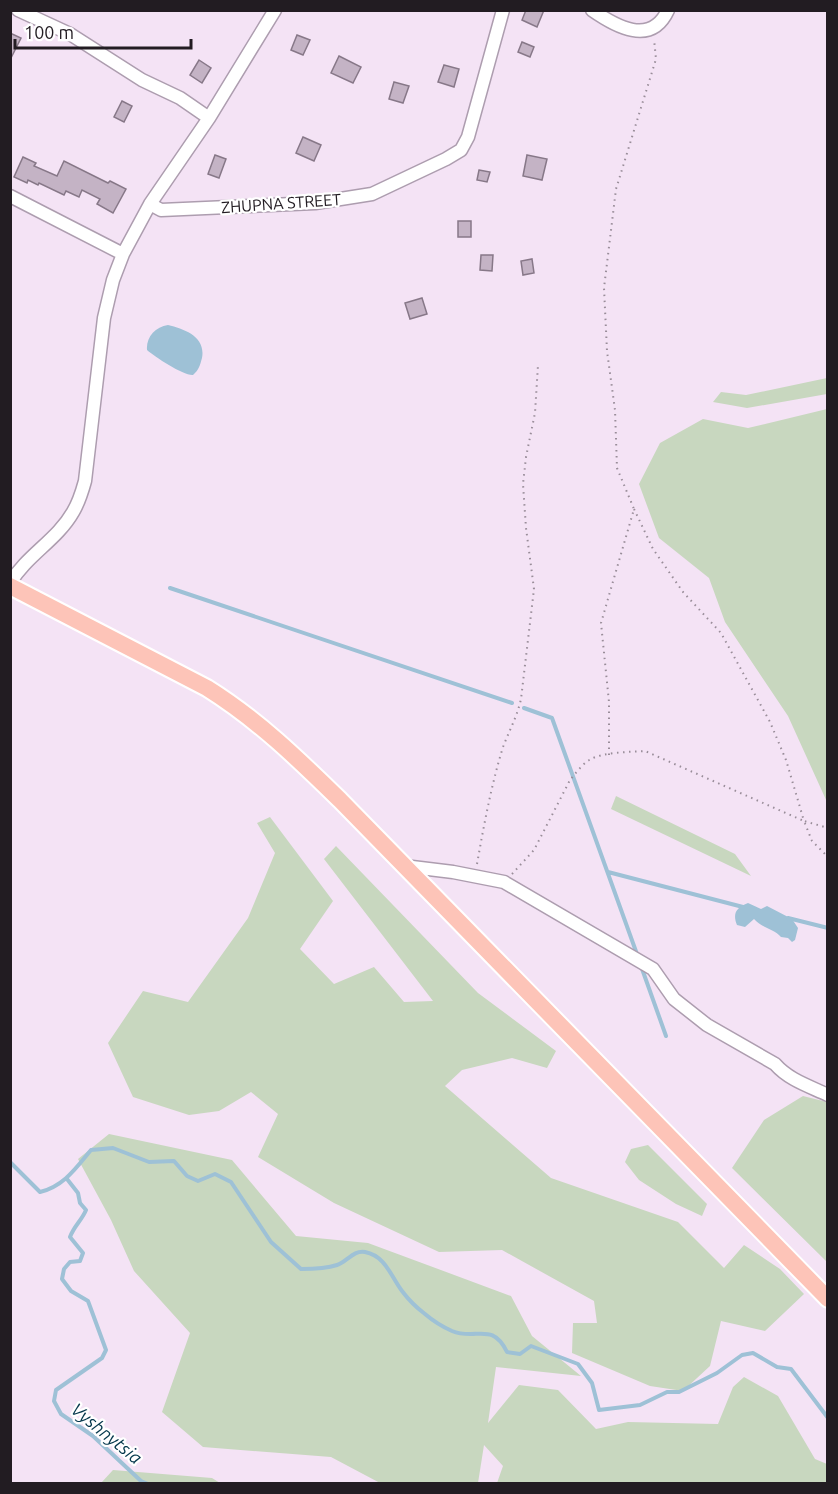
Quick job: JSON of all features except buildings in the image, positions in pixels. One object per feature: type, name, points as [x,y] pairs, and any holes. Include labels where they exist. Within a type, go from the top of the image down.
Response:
[{"type":"main road","points":[[10,585],[207,688],[236,706],[264,728],[297,758],[404,866],[828,1299]]},
{"type":"street","points":[[18,10],[70,34],[142,80],[180,98],[209,117]]},
{"type":"street","points":[[10,585],[24,562],[66,523],[81,494],[85,481],[104,318],[113,280],[123,254],[155,207],[274,10]]},
{"type":"street","name":"ZHUPNA STREET","points":[[155,207],[315,203],[372,194],[446,159],[461,150],[468,137],[503,10]]},
{"type":"street","points":[[592,10],[615,26],[635,32],[652,28],[666,16],[668,10]]},
{"type":"street","points":[[10,196],[123,254]]},
{"type":"street","points":[[404,866],[504,882],[647,965],[657,973],[670,995],[707,1025],[775,1064],[791,1078],[828,1095]]},
{"type":"path","points":[[652,28],[656,59],[616,189],[604,288],[607,351],[615,410],[617,468],[653,549],[682,592],[721,633],[770,722],[786,760],[812,841],[828,857]]},
{"type":"path","points":[[475,876],[491,792],[504,744],[518,715],[521,699],[534,589],[523,484],[535,413],[537,365]]},
{"type":"path","points":[[609,755],[609,702],[601,623],[634,509]]},
{"type":"path","points":[[504,882],[534,850],[570,780],[577,771],[591,759],[609,755],[645,752],[804,821],[828,828]]},
{"type":"green space","points":[[827,378],[827,394],[747,408],[713,402],[721,392],[746,395]]},
{"type":"green space","points":[[828,409],[827,802],[788,716],[725,622],[709,578],[659,538],[639,484],[660,443],[703,419],[748,428]]},
{"type":"green space","points":[[616,796],[735,854],[751,876],[611,809]]},
{"type":"green space","points":[[270,817],[333,901],[300,949],[334,984],[374,967],[404,1002],[433,1001],[324,859],[336,846],[478,993],[556,1051],[547,1068],[512,1058],[462,1070],[445,1086],[551,1178],[678,1222],[724,1268],[744,1245],[780,1269],[804,1294],[765,1331],[721,1321],[710,1366],[683,1391],[650,1386],[572,1353],[573,1323],[597,1323],[594,1301],[502,1250],[439,1252],[334,1203],[258,1157],[278,1114],[251,1092],[219,1111],[189,1115],[133,1097],[108,1043],[143,991],[188,1002],[248,918],[275,853],[257,823]]},
{"type":"green space","points":[[803,1096],[827,1102],[827,1262],[732,1168],[764,1120]]},
{"type":"green space","points":[[109,1134],[232,1160],[296,1236],[368,1243],[511,1296],[532,1336],[581,1376],[496,1367],[488,1423],[519,1385],[558,1390],[596,1429],[628,1422],[718,1424],[733,1387],[744,1377],[778,1396],[815,1459],[827,1464],[827,1483],[497,1483],[503,1466],[484,1445],[478,1483],[380,1483],[331,1457],[203,1447],[162,1412],[190,1333],[134,1271],[111,1220],[78,1159]]},
{"type":"green space","points":[[648,1145],[707,1204],[702,1216],[676,1204],[639,1180],[625,1162],[631,1149]]},
{"type":"green space","points":[[113,1470],[212,1478],[220,1483],[101,1483]]},
{"type":"water","points":[[168,325],[193,335],[201,345],[202,358],[193,375],[177,369],[147,350],[152,333]]},
{"type":"water","points":[[748,903],[761,909],[767,906],[792,919],[798,928],[795,940],[792,942],[788,938],[781,937],[754,919],[745,927],[737,925],[736,911]]},
{"type":"waterway","points":[[170,588],[512,703]]},
{"type":"waterway","points":[[524,708],[552,718],[638,957]]},
{"type":"waterway","points":[[608,872],[743,907]]},
{"type":"waterway","points":[[788,918],[828,928]]},
{"type":"waterway","points":[[641,966],[666,1036]]},
{"type":"waterway","points":[[10,1162],[40,1192],[63,1181],[91,1150],[113,1148],[149,1162],[174,1161],[187,1176],[198,1181],[215,1174],[231,1182],[271,1242],[301,1269],[332,1266],[361,1252],[372,1254],[383,1262],[413,1303],[445,1328],[461,1334],[489,1334],[495,1337],[507,1352],[520,1354],[531,1346],[578,1364],[592,1383],[599,1410],[640,1405],[667,1392],[679,1392],[717,1373],[742,1355],[753,1353],[777,1367],[791,1369],[828,1418]]},
{"type":"waterway","name":"Vyshnytsia","points":[[67,1179],[78,1193],[80,1203],[86,1210],[70,1237],[83,1253],[80,1261],[70,1262],[64,1269],[62,1279],[71,1291],[88,1301],[106,1350],[102,1358],[56,1390],[54,1401],[61,1414],[93,1436],[141,1481],[148,1484]]}]
